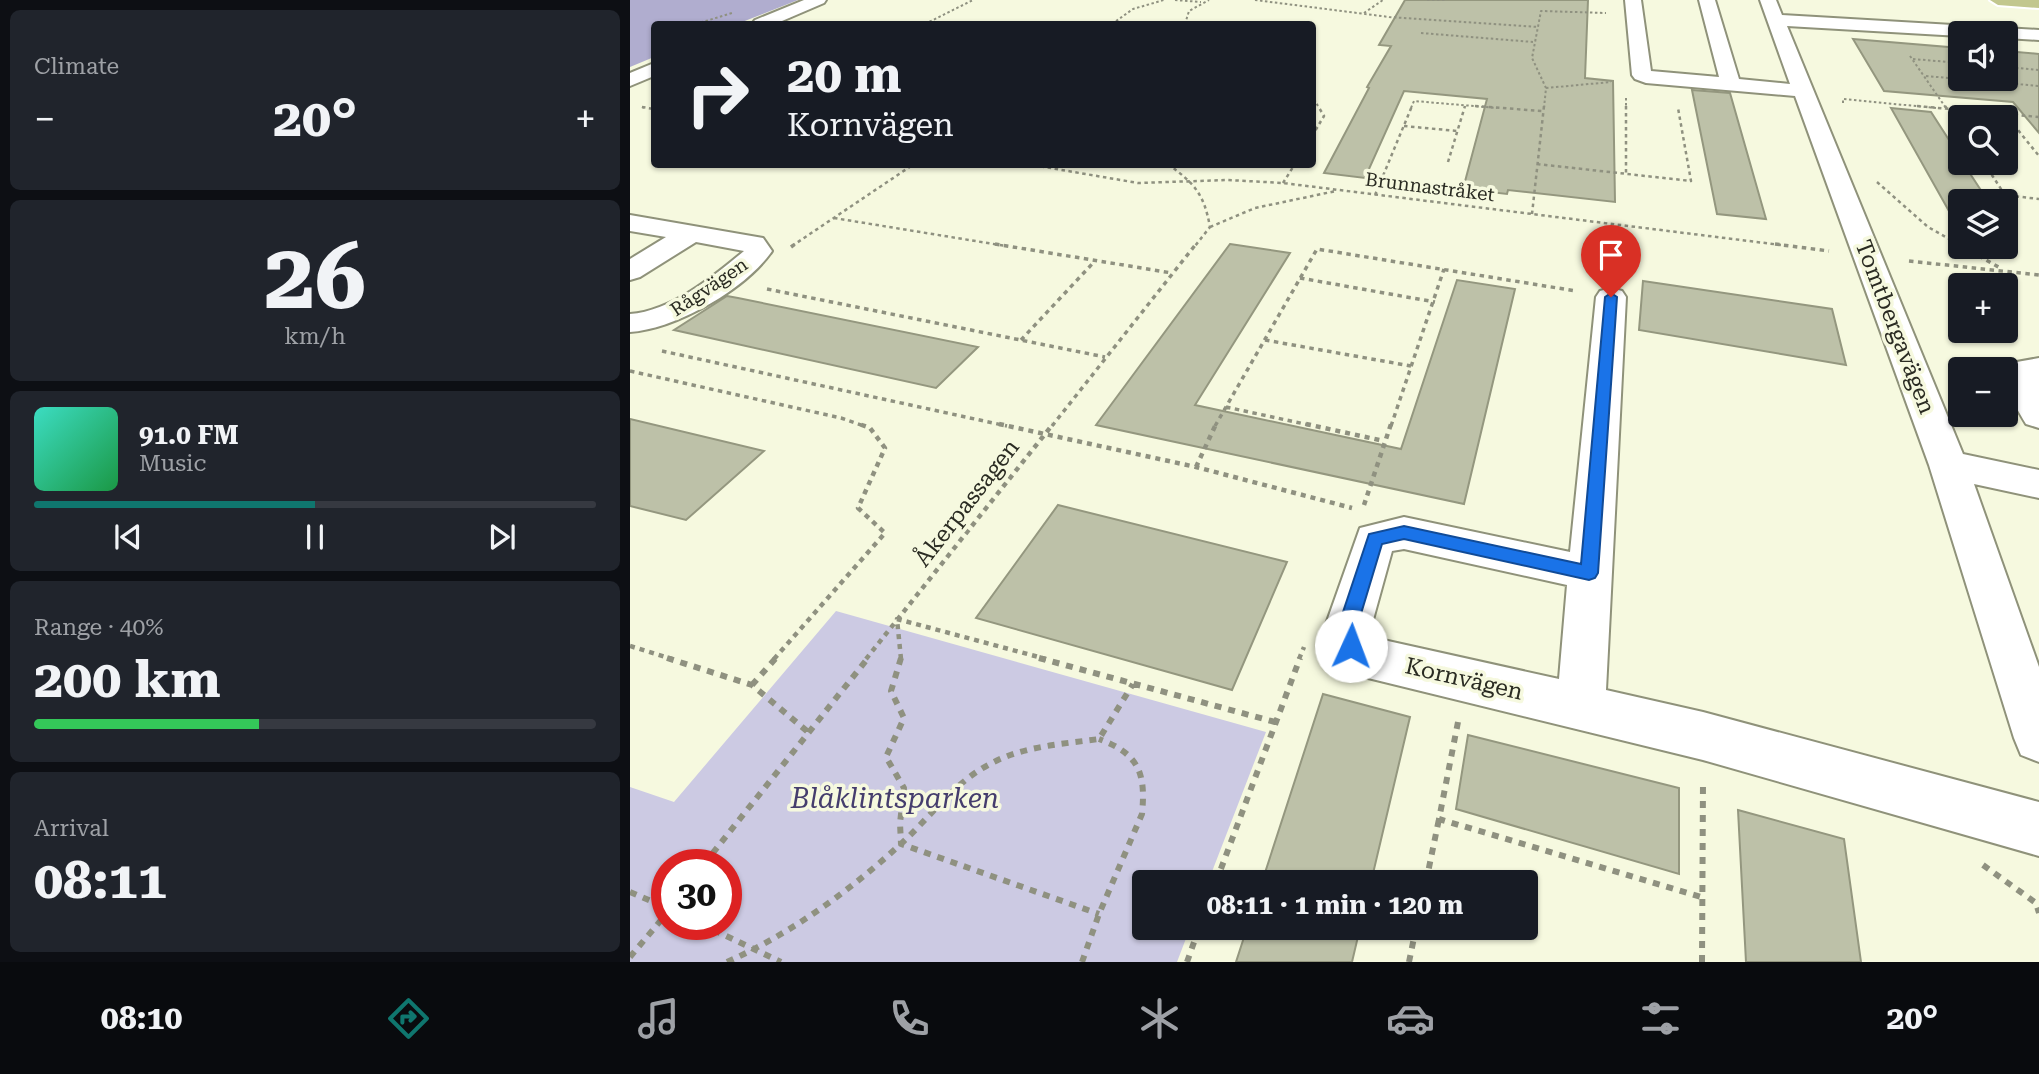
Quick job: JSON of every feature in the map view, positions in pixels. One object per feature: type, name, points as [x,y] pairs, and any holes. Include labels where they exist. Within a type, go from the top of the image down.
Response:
[{"type":"main road","points":[[1998,0],[2039,3]]},
{"type":"street","points":[[768,21],[818,0]]},
{"type":"street","points":[[1707,0],[1731,85]]},
{"type":"street","points":[[1634,8],[1642,75],[1663,80],[1804,91]]},
{"type":"street","points":[[1885,8],[1900,27]]},
{"type":"street","points":[[1772,10],[1900,27],[1948,30]]},
{"type":"street","name":"Tomtbergavägen","points":[[1772,10],[1948,465],[2039,738]]},
{"type":"street","points":[[2018,34],[2039,35]]},
{"type":"street","points":[[630,80],[651,70]]},
{"type":"street","name":"Rågvägen","points":[[630,223],[753,244],[758,251],[753,258],[673,313],[646,324],[630,323]]},
{"type":"street","points":[[630,271],[691,234]]},
{"type":"street","points":[[1580,706],[1611,297]]},
{"type":"street","points":[[2039,369],[2023,371],[2020,377],[2039,416]]},
{"type":"street","points":[[1948,465],[2039,484]]},
{"type":"street","name":"Kornvägen","points":[[1589,573],[1404,533],[1375,539],[1348,627],[1351,646],[1368,657],[1703,736],[2039,830]]},
{"type":"path","points":[[931,21],[973,0]]},
{"type":"path","points":[[1116,21],[1133,9],[1164,0]]},
{"type":"path","points":[[1175,0],[1209,0]]},
{"type":"path","points":[[1255,0],[1363,13],[1538,27]]},
{"type":"path","points":[[1363,13],[1383,0]]},
{"type":"path","points":[[1427,0],[1445,0]]},
{"type":"path","points":[[1185,21],[1190,10],[1201,2]]},
{"type":"path","points":[[1532,214],[1546,88],[1532,58],[1541,11],[1634,8]]},
{"type":"path","points":[[1421,33],[1534,42]]},
{"type":"path","points":[[1906,51],[1947,108]]},
{"type":"path","points":[[1912,59],[1948,62]]},
{"type":"path","points":[[2018,68],[2039,69]]},
{"type":"path","points":[[1546,88],[1621,82],[1642,75]]},
{"type":"path","points":[[1926,76],[2039,86]]},
{"type":"path","points":[[1621,82],[1626,96],[1626,174]]},
{"type":"path","points":[[1843,113],[1843,99],[1947,108]]},
{"type":"path","points":[[1537,164],[1691,181],[1676,100]]},
{"type":"path","points":[[1316,102],[1324,116],[1316,129]]},
{"type":"path","points":[[1375,195],[1415,102],[1542,111]]},
{"type":"path","points":[[1448,162],[1465,105]]},
{"type":"path","points":[[638,107],[651,109]]},
{"type":"path","points":[[2018,115],[2039,117]]},
{"type":"path","points":[[1404,126],[1457,131]]},
{"type":"path","points":[[2018,130],[2039,156]]},
{"type":"path","name":"Brunnastråket","points":[[1050,168],[1138,183],[1191,180],[1283,183],[1829,251]]},
{"type":"path","points":[[1174,168],[1191,180],[1205,198],[1210,228],[1233,213],[1254,207],[1341,191]]},
{"type":"path","points":[[1283,183],[1292,168]]},
{"type":"path","points":[[1992,175],[2005,195],[2039,199]]},
{"type":"path","points":[[1874,179],[1928,227],[1948,239]]},
{"type":"path","points":[[834,218],[1172,273]]},
{"type":"path","name":"Åkerpassagen","points":[[716,849],[1210,228]]},
{"type":"path","points":[[1196,467],[1202,449],[1317,249],[1611,297]]},
{"type":"path","points":[[1984,259],[2006,272]]},
{"type":"path","points":[[1905,260],[2039,275]]},
{"type":"path","points":[[1021,340],[1094,262]]},
{"type":"path","points":[[1300,278],[1435,302]]},
{"type":"path","points":[[766,288],[1105,357]]},
{"type":"path","points":[[1265,340],[1411,366]]},
{"type":"path","points":[[659,350],[1042,436],[1196,467],[1362,511]]},
{"type":"path","points":[[630,371],[841,418],[870,428],[885,448],[858,508],[885,533],[752,685]]},
{"type":"path","points":[[1226,407],[1384,441]]},
{"type":"path","points":[[901,844],[900,823],[904,788],[887,757],[904,718],[891,691],[901,661],[897,619],[1275,722]]},
{"type":"path","points":[[630,646],[752,685],[807,732]]},
{"type":"path","points":[[1099,739],[1133,684]]},
{"type":"path","points":[[1428,870],[1460,709]]},
{"type":"path","points":[[1702,962],[1703,736]]},
{"type":"path","points":[[727,962],[757,950],[824,905],[901,844],[966,781],[992,763],[1026,752],[1099,739],[1117,744],[1137,763],[1142,774],[1144,800],[1142,814],[1099,914],[1082,962]]},
{"type":"path","points":[[1439,819],[1701,897]]},
{"type":"path","points":[[901,844],[1099,914]]},
{"type":"path","points":[[1975,859],[2036,903],[2039,914]]},
{"type":"path","points":[[630,892],[651,902]]},
{"type":"path","points":[[630,957],[651,930]]},
{"type":"path","points":[[735,940],[781,962]]},
{"type":"path","points":[[1187,962],[1195,940]]},
{"type":"path","points":[[1409,962],[1414,940]]},
{"type":"green space","name":"Blåklintsparken","points":[[836,611],[1266,732],[1213,870],[1132,870],[1132,940],[1185,940],[1177,962],[630,962],[630,787],[674,802]]},
{"type":"shaded area","points":[[630,0],[798,0],[745,21],[651,21],[651,58],[630,67]]},
{"type":"building","points":[[1405,0],[1588,0],[1585,78],[1613,81],[1615,202],[1508,190],[1507,194],[1463,189],[1487,99],[1404,91],[1365,178],[1324,173],[1391,46],[1379,45]]},
{"type":"building","points":[[1853,39],[1948,47],[1948,91],[2018,91],[2018,52],[2039,54],[2039,133],[2013,102],[1884,91]]},
{"type":"building","points":[[1692,90],[1730,93],[1766,219],[1717,214]]},
{"type":"building","points":[[1891,108],[1931,112],[1948,138],[1948,175],[1971,175],[1980,189],[1948,189],[1948,209]]},
{"type":"building","points":[[1230,244],[1290,253],[1195,405],[1401,449],[1457,280],[1515,289],[1464,504],[1096,425]]},
{"type":"building","points":[[1643,281],[1832,309],[1846,365],[1639,330]]},
{"type":"building","points":[[727,296],[978,347],[936,388],[674,330]]},
{"type":"building","points":[[630,419],[764,451],[686,520],[630,506]]},
{"type":"building","points":[[1058,505],[1287,562],[1232,690],[976,618]]},
{"type":"building","points":[[1323,694],[1410,717],[1374,870],[1266,870]]},
{"type":"building","points":[[1468,735],[1679,788],[1679,874],[1456,809]]},
{"type":"building","points":[[1738,810],[1844,839],[1861,962],[1746,962]]},
{"type":"building","points":[[1243,940],[1357,940],[1352,962],[1236,962]]},
{"type":"route","points":[[1351,646],[1348,627],[1375,539],[1404,533],[1589,573],[1611,297]]}]
